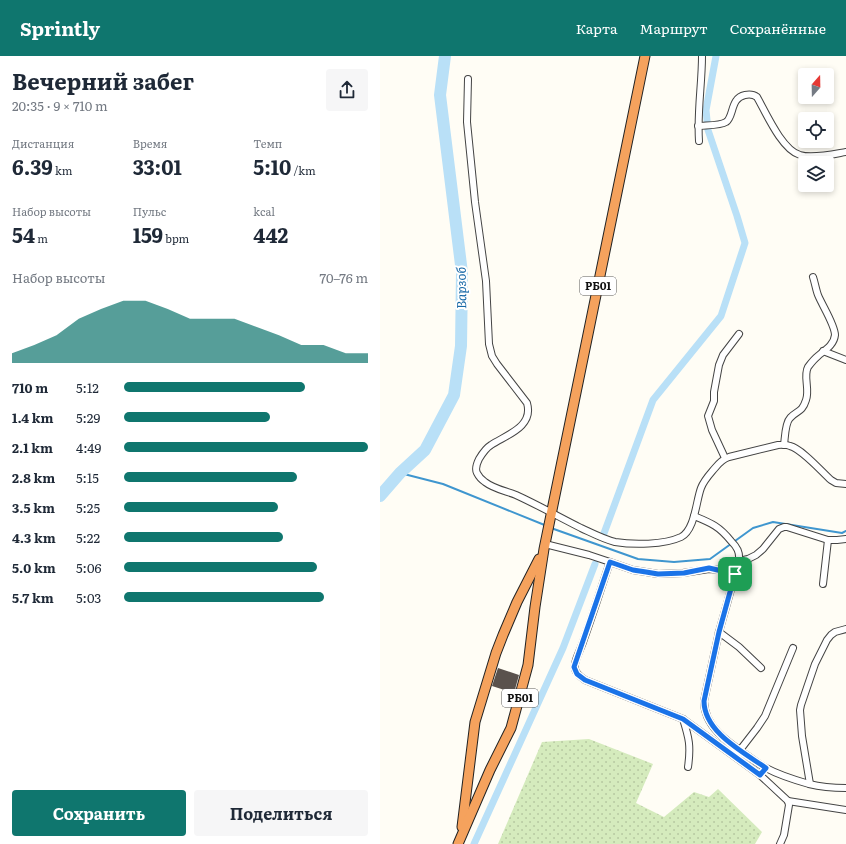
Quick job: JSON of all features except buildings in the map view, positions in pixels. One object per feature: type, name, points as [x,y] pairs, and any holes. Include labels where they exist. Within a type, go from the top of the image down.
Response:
[{"type":"highway","name":"РБ01","points":[[459,841],[490,770],[511,728],[528,666],[535,607],[545,544],[645,56]]},
{"type":"highway","name":"РБ01","points":[[459,841],[475,722],[503,635],[545,544]]},
{"type":"street","points":[[699,141],[702,56]]},
{"type":"street","points":[[468,79],[467,122],[475,202],[486,281],[489,344],[492,356],[527,403],[528,411],[521,426],[484,451],[477,463],[477,472],[485,483],[515,495],[551,515],[607,540],[629,544],[659,542],[681,536],[686,533],[694,516],[698,496],[702,486],[708,476],[725,458],[784,444],[794,447],[801,452],[831,480],[836,483],[846,484]]},
{"type":"street","points":[[700,125],[726,122],[729,119],[737,99],[741,96],[752,94],[757,97],[774,129],[788,148],[795,153],[808,157],[846,152]]},
{"type":"street","points":[[784,444],[788,420],[800,411],[805,402],[808,392],[806,372],[815,358],[831,344],[835,335],[818,294],[813,277]]},
{"type":"street","points":[[725,458],[712,430],[708,416],[714,401],[714,392],[719,364],[723,355],[739,334]]},
{"type":"street","points":[[823,352],[846,360]]},
{"type":"street","points":[[694,516],[716,526],[723,531],[736,546],[739,555],[719,632],[704,701],[704,707],[709,720],[725,739],[766,768],[792,779],[810,784],[828,788],[846,788]]},
{"type":"street","points":[[738,561],[748,559],[756,555],[763,549],[776,531],[781,528],[787,527],[828,540],[846,539]]},
{"type":"street","points":[[823,584],[828,540]]},
{"type":"street","points":[[545,544],[589,555],[633,570],[658,574],[684,573],[709,568],[735,574]]},
{"type":"street","points":[[610,562],[584,641],[576,659],[574,667],[575,671],[585,680],[683,719],[760,775],[788,801],[790,805],[784,835],[780,844]]},
{"type":"street","points":[[810,784],[802,736],[801,705],[815,664],[827,640],[836,632],[846,629]]},
{"type":"street","points":[[719,632],[739,647],[762,668]]},
{"type":"street","points":[[740,750],[757,728],[764,716],[793,648]]},
{"type":"street","points":[[683,719],[690,745],[688,767]]},
{"type":"street","points":[[760,775],[766,768]]},
{"type":"street","points":[[788,801],[846,810]]},
{"type":"green space","points":[[589,739],[653,764],[636,803],[664,817],[694,792],[709,797],[718,789],[762,832],[755,844],[498,844],[542,742]]},
{"type":"waterway","name":"Варзоб","points":[[380,496],[400,473],[425,450],[454,395],[461,346],[462,273],[440,95],[445,56]]},
{"type":"waterway","points":[[603,536],[653,400],[721,316],[745,243],[708,130],[706,110],[716,56]]},
{"type":"waterway","points":[[400,473],[443,484],[547,526]]},
{"type":"waterway","points":[[551,528],[638,559],[674,562],[710,559],[753,528],[773,522],[842,533],[846,531]]},
{"type":"waterway","points":[[474,844],[563,648],[595,564]]},
{"type":"route","points":[[610,562],[633,570],[658,574],[684,573],[709,568],[735,574],[719,632],[704,707],[705,713],[709,720],[725,739],[766,768],[760,775],[683,719],[585,680],[577,674],[574,667],[610,562]]}]
